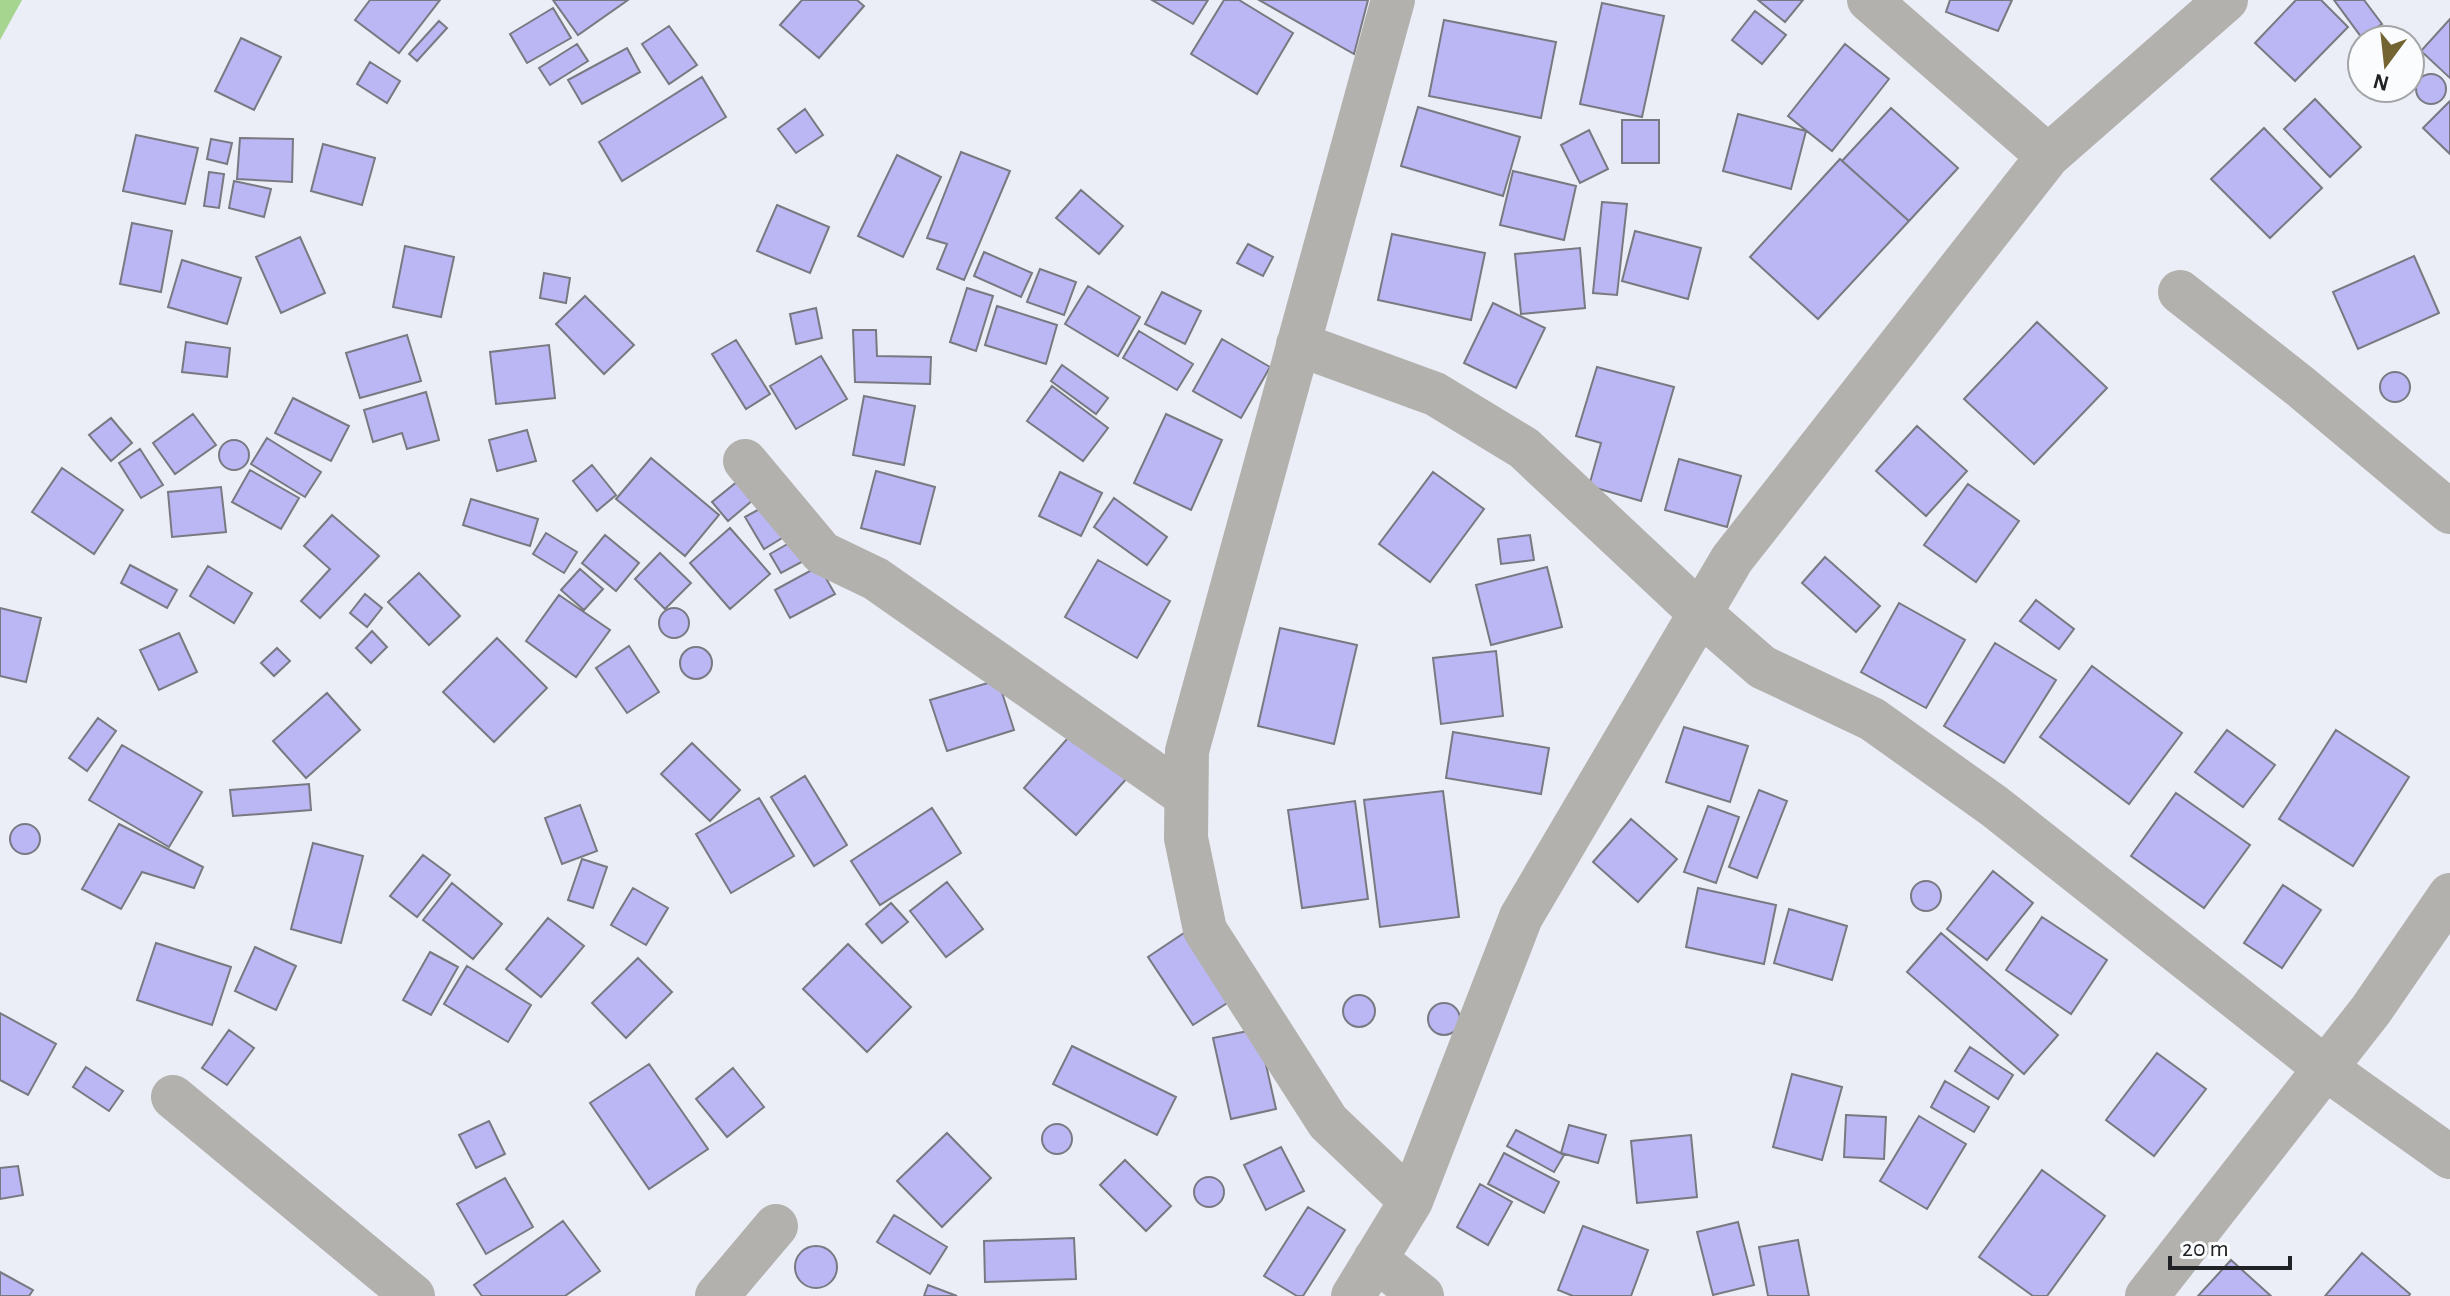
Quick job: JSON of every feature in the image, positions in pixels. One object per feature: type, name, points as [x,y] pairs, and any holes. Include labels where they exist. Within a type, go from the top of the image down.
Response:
[{"type":"street","points":[[1393,0],[1187,751],[1186,838],[1205,930],[1328,1122],[1411,1201]]},
{"type":"street","points":[[1869,0],[2048,156]]},
{"type":"street","points":[[1422,1296],[1364,1278],[1411,1201],[1521,917],[1732,559],[2048,156],[2226,0]]},
{"type":"street","points":[[2180,292],[2301,387],[2450,512]]},
{"type":"street","points":[[1298,344],[1435,394],[1524,448],[1762,667],[1872,719],[1994,806],[2325,1068],[2450,1157]]},
{"type":"street","points":[[745,461],[822,553],[876,579],[1186,796]]},
{"type":"street","points":[[2147,1296],[2371,1010],[2450,895]]},
{"type":"street","points":[[173,1097],[413,1296]]},
{"type":"street","points":[[717,1296],[776,1226]]},
{"type":"green space","points":[[0,0],[22,0],[0,40]]},
{"type":"building","points":[[370,0],[440,0],[399,53],[355,20]]},
{"type":"building","points":[[553,0],[628,0],[578,35]]},
{"type":"building","points":[[802,0],[857,0],[864,6],[819,58],[780,25]]},
{"type":"building","points":[[1152,0],[1208,0],[1193,24]]},
{"type":"building","points":[[1224,0],[1239,0],[1293,33],[1257,94],[1191,54]]},
{"type":"building","points":[[1259,0],[1368,0],[1354,54]]},
{"type":"building","points":[[1758,0],[1803,0],[1785,22]]},
{"type":"building","points":[[1950,0],[2012,0],[1998,31],[1946,12]]},
{"type":"building","points":[[2296,0],[2321,0],[2346,25],[2346,29],[2295,81],[2255,43]]},
{"type":"building","points":[[2334,0],[2364,0],[2382,24],[2352,24]]},
{"type":"building","points":[[1602,3],[1664,16],[1642,117],[1580,104]]},
{"type":"building","points":[[553,8],[571,38],[527,63],[510,34]]},
{"type":"building","points":[[1755,11],[1786,35],[1762,64],[1732,40]]},
{"type":"building","points":[[2450,19],[2450,78],[2426,56],[2426,45]]},
{"type":"building","points":[[1444,20],[1556,42],[1541,118],[1429,96]]},
{"type":"building","points":[[439,21],[447,28],[417,61],[409,54]]},
{"type":"building","points":[[669,26],[697,65],[669,84],[642,44]]},
{"type":"building","points":[[241,38],[281,57],[254,110],[215,91]]},
{"type":"building","points":[[577,44],[588,61],[550,85],[539,68]]},
{"type":"building","points":[[1845,44],[1889,79],[1832,151],[1788,116]]},
{"type":"building","points":[[627,48],[640,72],[582,104],[568,80]]},
{"type":"building","points":[[370,62],[400,81],[387,103],[357,84]]},
{"type":"building","points":[[2426,75],[2437,75],[2445,83],[2445,95],[2437,103],[2426,103]]},
{"type":"building","points":[[702,77],[726,117],[622,181],[599,142]]},
{"type":"building","points":[[2315,99],[2361,147],[2330,177],[2284,129]]},
{"type":"building","points":[[2450,101],[2450,154],[2423,128]]},
{"type":"building","points":[[1418,107],[1520,137],[1503,196],[1401,166]]},
{"type":"building","points":[[1891,108],[1958,168],[1909,221],[1842,161]]},
{"type":"building","points":[[805,109],[823,135],[796,153],[778,129]]},
{"type":"building","points":[[1738,114],[1806,131],[1791,189],[1723,171]]},
{"type":"building","points":[[1622,120],[1659,120],[1659,163],[1622,163]]},
{"type":"building","points":[[2264,128],[2322,188],[2270,238],[2211,179]]},
{"type":"building","points":[[1589,130],[1608,169],[1580,183],[1561,145]]},
{"type":"building","points":[[136,135],[198,148],[185,204],[123,191]]},
{"type":"building","points":[[240,138],[293,139],[292,182],[237,179]]},
{"type":"building","points":[[211,139],[232,143],[227,164],[207,159]]},
{"type":"building","points":[[323,144],[375,158],[362,205],[311,191]]},
{"type":"building","points":[[961,152],[1010,171],[964,280],[937,269],[947,244],[927,238]]},
{"type":"building","points":[[897,155],[941,177],[903,257],[858,236]]},
{"type":"building","points":[[1840,159],[1909,221],[1818,319],[1750,257]]},
{"type":"building","points":[[1513,171],[1576,186],[1564,240],[1500,225]]},
{"type":"building","points":[[209,172],[224,174],[219,208],[204,206]]},
{"type":"building","points":[[234,181],[271,189],[264,217],[229,208]]},
{"type":"building","points":[[1081,190],[1123,226],[1099,254],[1056,218]]},
{"type":"building","points":[[1602,202],[1627,204],[1617,295],[1593,293]]},
{"type":"building","points":[[777,205],[829,227],[810,273],[757,251]]},
{"type":"building","points":[[132,223],[172,231],[161,292],[120,284]]},
{"type":"building","points":[[1635,231],[1701,248],[1688,299],[1622,281]]},
{"type":"building","points":[[1392,234],[1485,253],[1471,320],[1378,300]]},
{"type":"building","points":[[300,237],[325,293],[281,313],[256,257]]},
{"type":"building","points":[[1248,244],[1273,257],[1263,276],[1237,263]]},
{"type":"building","points":[[405,246],[454,257],[441,317],[393,307]]},
{"type":"building","points":[[1580,248],[1585,308],[1521,314],[1515,254]]},
{"type":"building","points":[[984,252],[1032,273],[1021,297],[974,276]]},
{"type":"building","points":[[2414,256],[2439,313],[2358,349],[2333,292]]},
{"type":"building","points":[[182,260],[241,278],[227,324],[168,307]]},
{"type":"building","points":[[1040,269],[1076,282],[1064,315],[1027,302]]},
{"type":"building","points":[[544,273],[570,278],[566,303],[540,298]]},
{"type":"building","points":[[1088,286],[1140,317],[1118,356],[1065,324]]},
{"type":"building","points":[[967,288],[993,296],[976,351],[950,342]]},
{"type":"building","points":[[1162,292],[1201,311],[1185,344],[1145,324]]},
{"type":"building","points":[[585,296],[634,345],[604,374],[556,324]]},
{"type":"building","points":[[1493,303],[1545,328],[1516,388],[1464,363]]},
{"type":"building","points":[[997,306],[1057,325],[1046,364],[985,345]]},
{"type":"building","points":[[816,308],[822,338],[796,344],[790,314]]},
{"type":"building","points":[[2037,322],[2107,388],[2034,464],[1964,399]]},
{"type":"building","points":[[853,330],[876,330],[877,356],[931,357],[930,384],[855,382]]},
{"type":"building","points":[[1139,331],[1193,364],[1177,390],[1123,358]]},
{"type":"building","points":[[407,335],[421,381],[360,398],[346,353]]},
{"type":"building","points":[[1222,339],[1270,367],[1241,418],[1193,391]]},
{"type":"building","points":[[736,340],[770,394],[746,409],[712,354]]},
{"type":"building","points":[[186,342],[230,348],[227,377],[182,372]]},
{"type":"building","points":[[549,345],[555,398],[496,404],[490,352]]},
{"type":"building","points":[[821,356],[847,399],[796,429],[770,386]]},
{"type":"building","points":[[1062,365],[1108,398],[1096,414],[1051,381]]},
{"type":"building","points":[[1597,367],[1674,387],[1641,501],[1589,486],[1601,443],[1576,436]]},
{"type":"building","points":[[2395,372],[2401,373],[2409,381],[2409,393],[2401,401],[2395,402],[2389,401],[2381,393],[2380,387],[2381,381],[2389,373]]},
{"type":"building","points":[[1052,386],[1108,428],[1083,461],[1027,421]]},
{"type":"building","points":[[426,392],[439,440],[407,449],[402,433],[373,442],[364,410]]},
{"type":"building","points":[[864,396],[915,406],[904,465],[853,455]]},
{"type":"building","points":[[293,398],[349,426],[331,461],[275,433]]},
{"type":"building","points":[[193,414],[216,445],[175,474],[153,443]]},
{"type":"building","points":[[1166,414],[1222,440],[1191,510],[1134,483]]},
{"type":"building","points":[[111,418],[132,443],[111,461],[89,435]]},
{"type":"building","points":[[1917,426],[1967,471],[1926,516],[1876,471]]},
{"type":"building","points":[[527,430],[536,461],[497,471],[489,440]]},
{"type":"building","points":[[267,438],[321,472],[305,497],[251,464]]},
{"type":"building","points":[[234,440],[240,441],[248,449],[248,461],[240,469],[234,470],[228,469],[220,461],[219,455],[220,449],[228,441]]},
{"type":"building","points":[[140,449],[163,485],[141,498],[119,463]]},
{"type":"building","points":[[651,458],[719,515],[685,556],[616,499]]},
{"type":"building","points":[[1679,459],[1741,476],[1727,527],[1665,510]]},
{"type":"building","points":[[592,465],[616,495],[597,511],[573,481]]},
{"type":"building","points":[[62,468],[123,510],[94,554],[32,512]]},
{"type":"building","points":[[250,470],[299,498],[281,529],[232,502]]},
{"type":"building","points":[[876,471],[935,487],[920,544],[861,528]]},
{"type":"building","points":[[1060,472],[1102,493],[1081,536],[1039,516]]},
{"type":"building","points":[[1433,472],[1484,509],[1430,582],[1379,544]]},
{"type":"building","points":[[743,477],[759,495],[728,521],[712,502]]},
{"type":"building","points":[[1968,484],[2019,521],[1976,582],[1924,545]]},
{"type":"building","points":[[221,487],[226,532],[172,537],[168,492]]},
{"type":"building","points":[[1114,498],[1167,537],[1147,565],[1094,527]]},
{"type":"building","points":[[471,499],[538,519],[530,546],[463,525]]},
{"type":"building","points":[[774,501],[792,532],[764,549],[745,517]]},
{"type":"building","points":[[332,515],[379,556],[320,618],[301,601],[330,569],[304,546]]},
{"type":"building","points":[[730,528],[770,574],[730,609],[690,563]]},
{"type":"building","points":[[546,533],[577,552],[564,573],[533,554]]},
{"type":"building","points":[[605,535],[639,563],[616,591],[582,563]]},
{"type":"building","points":[[1530,535],[1534,560],[1501,564],[1498,539]]},
{"type":"building","points":[[798,538],[809,558],[781,573],[770,554]]},
{"type":"building","points":[[660,553],[691,583],[665,609],[635,579]]},
{"type":"building","points":[[1825,557],[1880,606],[1856,632],[1802,583]]},
{"type":"building","points":[[1098,560],[1170,601],[1137,658],[1065,617]]},
{"type":"building","points":[[130,565],[177,590],[167,608],[121,583]]},
{"type":"building","points":[[208,566],[252,593],[234,623],[190,596]]},
{"type":"building","points":[[819,566],[835,594],[790,618],[775,590]]},
{"type":"building","points":[[1547,567],[1562,627],[1491,645],[1476,585]]},
{"type":"building","points":[[580,569],[603,589],[584,610],[561,590]]},
{"type":"building","points":[[419,573],[460,616],[429,645],[388,602]]},
{"type":"building","points":[[365,594],[382,608],[367,627],[350,613]]},
{"type":"building","points":[[559,595],[610,630],[576,677],[526,641]]},
{"type":"building","points":[[2036,600],[2074,629],[2059,649],[2020,621]]},
{"type":"building","points":[[1899,603],[1965,640],[1926,708],[1861,672]]},
{"type":"building","points":[[0,608],[41,618],[26,682],[0,676]]},
{"type":"building","points":[[674,608],[680,609],[688,617],[688,629],[680,637],[674,638],[668,637],[660,629],[659,623],[660,617],[668,609]]},
{"type":"building","points":[[1280,628],[1357,645],[1334,744],[1258,726]]},
{"type":"building","points":[[372,631],[387,647],[371,663],[356,648]]},
{"type":"building","points":[[179,633],[197,672],[159,690],[140,650]]},
{"type":"building","points":[[497,638],[547,688],[494,742],[443,692]]},
{"type":"building","points":[[1995,643],[2056,680],[2004,763],[1944,726]]},
{"type":"building","points":[[629,646],[659,692],[627,713],[596,668]]},
{"type":"building","points":[[696,647],[707,652],[712,663],[707,674],[696,679],[685,674],[680,663],[685,652]]},
{"type":"building","points":[[277,648],[290,661],[274,676],[261,663]]},
{"type":"building","points":[[1496,651],[1503,716],[1441,724],[1433,658]]},
{"type":"building","points":[[2092,666],[2182,733],[2129,804],[2040,737]]},
{"type":"building","points":[[998,680],[1014,730],[947,751],[930,700]]},
{"type":"building","points":[[327,693],[360,730],[306,778],[273,741]]},
{"type":"building","points":[[98,718],[116,731],[87,771],[69,758]]},
{"type":"building","points":[[1684,727],[1748,746],[1730,802],[1666,782]]},
{"type":"building","points":[[1075,730],[1128,777],[1076,835],[1024,788]]},
{"type":"building","points":[[2227,730],[2275,765],[2243,807],[2195,772]]},
{"type":"building","points":[[2336,730],[2409,777],[2353,866],[2279,819]]},
{"type":"building","points":[[1453,732],[1549,748],[1541,794],[1446,778]]},
{"type":"building","points":[[692,743],[740,790],[710,821],[661,774]]},
{"type":"building","points":[[122,745],[202,792],[169,847],[89,800]]},
{"type":"building","points":[[805,776],[847,845],[814,866],[771,797]]},
{"type":"building","points":[[309,784],[311,810],[233,816],[230,790]]},
{"type":"building","points":[[1759,790],[1787,801],[1757,878],[1729,867]]},
{"type":"building","points":[[1443,791],[1459,917],[1380,927],[1364,800]]},
{"type":"building","points":[[2176,793],[2250,845],[2204,908],[2131,856]]},
{"type":"building","points":[[759,798],[794,856],[731,893],[696,834]]},
{"type":"building","points":[[1355,801],[1368,899],[1302,908],[1288,810]]},
{"type":"building","points":[[580,805],[597,851],[562,864],[545,818]]},
{"type":"building","points":[[1708,806],[1739,817],[1716,883],[1684,872]]},
{"type":"building","points":[[932,808],[961,853],[880,905],[851,861]]},
{"type":"building","points":[[1631,819],[1677,859],[1638,902],[1593,862]]},
{"type":"building","points":[[25,824],[31,825],[39,833],[39,845],[31,853],[25,854],[19,853],[11,845],[10,839],[11,833],[19,825]]},
{"type":"building","points":[[119,824],[203,867],[194,888],[142,872],[121,909],[82,889]]},
{"type":"building","points":[[313,843],[363,856],[341,943],[291,929]]},
{"type":"building","points":[[423,855],[450,875],[417,917],[390,896]]},
{"type":"building","points":[[582,859],[607,867],[593,908],[568,900]]},
{"type":"building","points":[[1993,871],[2033,903],[1987,960],[1947,929]]},
{"type":"building","points":[[1926,881],[1932,882],[1940,890],[1940,902],[1932,910],[1926,911],[1920,910],[1912,902],[1911,896],[1912,890],[1920,882]]},
{"type":"building","points":[[947,882],[983,929],[946,957],[910,911]]},
{"type":"building","points":[[452,883],[502,924],[473,959],[423,920]]},
{"type":"building","points":[[2283,885],[2321,910],[2282,968],[2244,943]]},
{"type":"building","points":[[633,888],[668,908],[646,945],[611,925]]},
{"type":"building","points":[[1698,888],[1776,905],[1764,964],[1686,947]]},
{"type":"building","points":[[891,903],[908,922],[882,943],[866,924]]},
{"type":"building","points":[[1789,909],[1847,926],[1832,980],[1774,963]]},
{"type":"building","points":[[2042,917],[2107,960],[2071,1014],[2006,970]]},
{"type":"building","points":[[548,918],[584,946],[541,997],[506,969]]},
{"type":"building","points":[[1190,929],[1235,998],[1193,1025],[1148,957]]},
{"type":"building","points":[[1941,933],[2058,1035],[2024,1074],[1907,972]]},
{"type":"building","points":[[156,943],[231,967],[212,1025],[137,1000]]},
{"type":"building","points":[[848,944],[911,1007],[867,1052],[803,989]]},
{"type":"building","points":[[255,947],[296,966],[276,1010],[235,991]]},
{"type":"building","points":[[430,952],[458,967],[431,1015],[403,1000]]},
{"type":"building","points":[[638,958],[672,992],[626,1038],[592,1003]]},
{"type":"building","points":[[467,966],[531,1005],[508,1042],[444,1004]]},
{"type":"building","points":[[1359,995],[1370,1000],[1375,1011],[1370,1022],[1359,1027],[1348,1022],[1343,1011],[1348,1000]]},
{"type":"building","points":[[1444,1003],[1455,1008],[1460,1019],[1455,1030],[1444,1035],[1433,1030],[1428,1019],[1433,1008]]},
{"type":"building","points":[[0,1013],[56,1044],[28,1095],[0,1080]]},
{"type":"building","points":[[1258,1029],[1276,1109],[1231,1119],[1213,1038]]},
{"type":"building","points":[[229,1030],[254,1048],[227,1085],[202,1068]]},
{"type":"building","points":[[1072,1046],[1176,1097],[1157,1135],[1053,1084]]},
{"type":"building","points":[[1970,1047],[2013,1075],[1998,1099],[1955,1071]]},
{"type":"building","points":[[2157,1053],[2206,1089],[2154,1156],[2106,1120]]},
{"type":"building","points":[[649,1064],[708,1149],[649,1189],[590,1103]]},
{"type":"building","points":[[86,1067],[123,1091],[109,1111],[73,1087]]},
{"type":"building","points":[[733,1068],[764,1107],[727,1137],[696,1099]]},
{"type":"building","points":[[1792,1074],[1842,1087],[1822,1160],[1773,1147]]},
{"type":"building","points":[[1945,1081],[1989,1107],[1974,1132],[1931,1107]]},
{"type":"building","points":[[1846,1115],[1886,1117],[1884,1159],[1844,1157]]},
{"type":"building","points":[[1919,1116],[1966,1144],[1927,1209],[1880,1181]]},
{"type":"building","points":[[489,1121],[505,1154],[476,1168],[459,1135]]},
{"type":"building","points":[[1057,1124],[1063,1125],[1071,1133],[1071,1145],[1063,1153],[1057,1154],[1051,1153],[1043,1145],[1042,1139],[1043,1133],[1051,1125]]},
{"type":"building","points":[[1569,1125],[1606,1135],[1598,1163],[1561,1153]]},
{"type":"building","points":[[1516,1130],[1564,1155],[1554,1172],[1507,1146]]},
{"type":"building","points":[[947,1133],[991,1178],[942,1227],[897,1181]]},
{"type":"building","points":[[1691,1135],[1697,1197],[1637,1203],[1631,1141]]},
{"type":"building","points":[[1281,1147],[1304,1191],[1266,1210],[1244,1165]]},
{"type":"building","points":[[1504,1153],[1559,1182],[1544,1213],[1488,1184]]},
{"type":"building","points":[[1125,1160],[1171,1206],[1146,1231],[1100,1185]]},
{"type":"building","points":[[18,1166],[23,1195],[0,1199],[0,1168]]},
{"type":"building","points":[[2042,1170],[2105,1216],[2047,1296],[2033,1296],[1979,1257]]},
{"type":"building","points":[[1209,1177],[1215,1178],[1223,1186],[1223,1198],[1215,1206],[1209,1207],[1203,1206],[1195,1198],[1194,1192],[1195,1186],[1203,1178]]},
{"type":"building","points":[[505,1178],[533,1227],[486,1254],[457,1204]]},
{"type":"building","points":[[1480,1184],[1512,1202],[1488,1245],[1457,1227]]},
{"type":"building","points":[[1308,1207],[1345,1230],[1303,1296],[1297,1296],[1264,1276]]},
{"type":"building","points":[[894,1215],[947,1247],[930,1274],[877,1242]]},
{"type":"building","points":[[563,1221],[600,1271],[565,1296],[482,1296],[474,1285]]},
{"type":"building","points":[[1738,1222],[1754,1285],[1713,1295],[1697,1232]]},
{"type":"building","points":[[1583,1226],[1648,1250],[1631,1296],[1573,1296],[1558,1290]]},
{"type":"building","points":[[1074,1238],[1076,1279],[985,1282],[984,1241]]},
{"type":"building","points":[[1798,1240],[1809,1296],[1768,1296],[1759,1247]]},
{"type":"building","points":[[816,1246],[831,1252],[837,1267],[831,1282],[816,1288],[801,1282],[795,1267],[801,1252]]},
{"type":"building","points":[[2362,1253],[2410,1294],[2409,1296],[2325,1296]]},
{"type":"building","points":[[2231,1260],[2271,1296],[2198,1296]]},
{"type":"building","points":[[0,1272],[33,1290],[29,1296],[0,1296]]},
{"type":"building","points":[[928,1285],[957,1296],[924,1296]]}]
